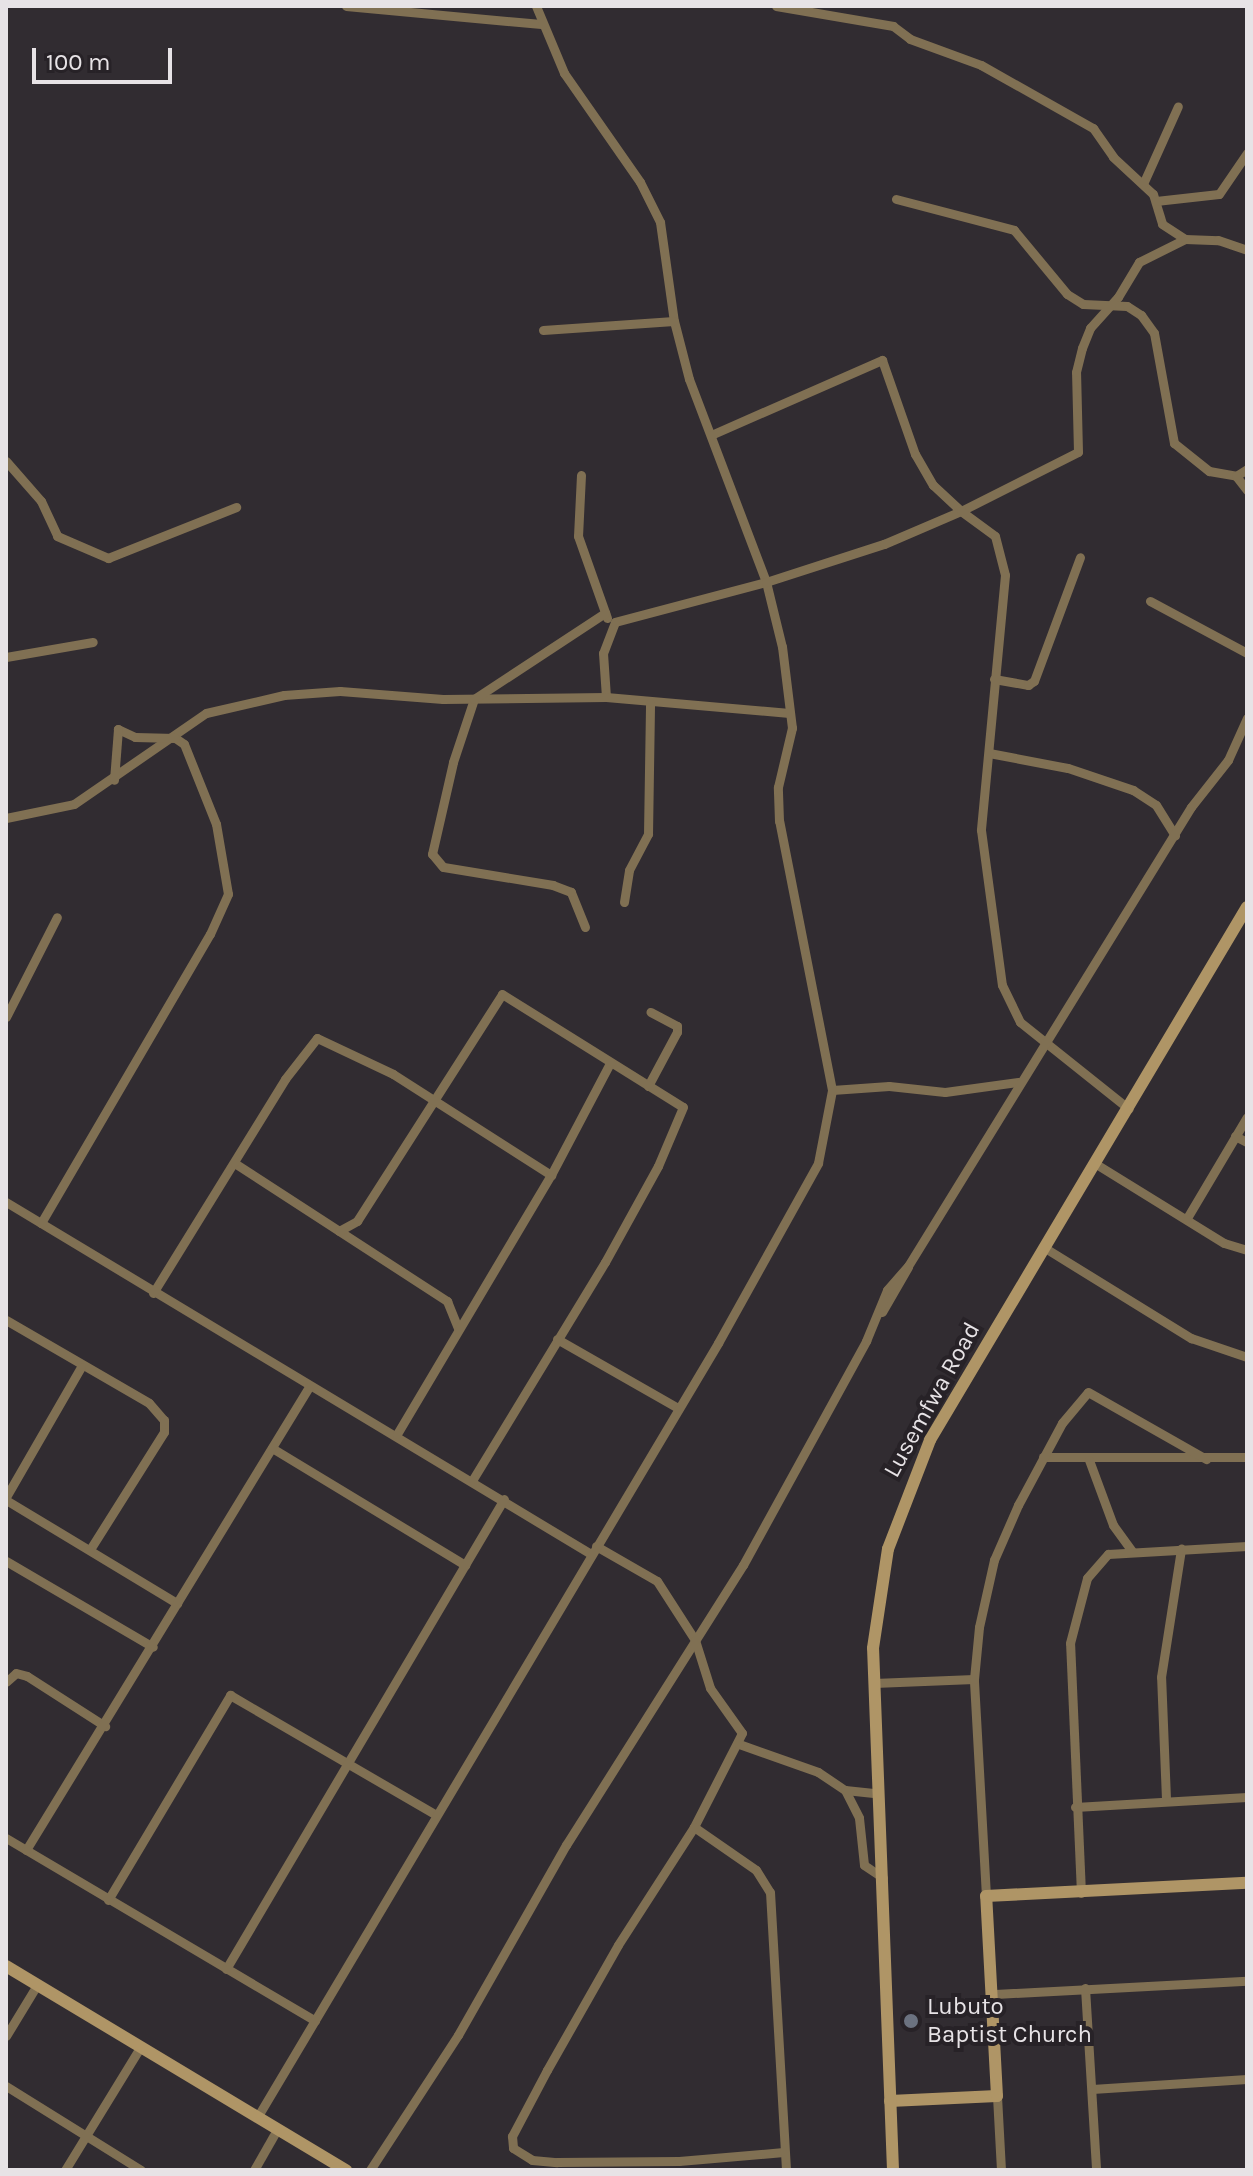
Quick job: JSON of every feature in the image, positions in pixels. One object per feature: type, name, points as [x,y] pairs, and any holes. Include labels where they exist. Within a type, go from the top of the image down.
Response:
[{"type":"street","points":[[346,6],[541,24]]},
{"type":"street","points":[[258,2116],[678,1408],[818,1163],[832,1090],[779,821],[778,787],[792,728],[782,647],[766,582],[711,435],[674,321],[660,222],[640,182],[564,73],[536,6]]},
{"type":"street","points":[[776,6],[893,26],[910,39],[981,65],[1093,128],[1113,157],[1143,184],[1156,201],[1162,224],[1185,239]]},
{"type":"street","points":[[1143,184],[1178,106]]},
{"type":"street","points":[[1156,201],[1219,194],[1247,153]]},
{"type":"street","points":[[896,199],[1014,230],[1067,294],[1083,304],[1127,306],[1154,333],[1174,443],[1191,462],[1236,476],[1247,490]]},
{"type":"street","points":[[610,627],[626,616],[766,582],[884,544],[961,511],[1078,452],[1076,372],[1090,328],[1109,307],[1139,262],[1185,239],[1218,240],[1247,250]]},
{"type":"street","points":[[543,330],[674,321]]},
{"type":"street","points":[[711,435],[882,360],[915,454],[933,485],[995,536],[1003,550],[1003,612],[981,830],[1002,985],[1020,1022],[1129,1109]]},
{"type":"street","points":[[6,461],[41,501],[57,536],[108,558],[236,507]]},
{"type":"street","points":[[1236,476],[1247,469]]},
{"type":"street","points":[[581,475],[578,536],[610,627],[603,653],[606,697]]},
{"type":"street","points":[[994,679],[1028,685],[1034,681],[1080,557]]},
{"type":"street","points":[[1150,601],[1247,653]]},
{"type":"street","points":[[585,927],[571,892],[553,885],[443,867],[432,854],[453,762],[474,699],[605,613]]},
{"type":"street","points":[[6,657],[93,642]]},
{"type":"street","points":[[6,818],[74,804],[114,780],[166,737],[206,713],[284,695],[340,691],[474,699],[606,697],[789,713]]},
{"type":"street","points":[[624,902],[629,870],[648,834],[650,703]]},
{"type":"street","points":[[370,2170],[458,2035],[566,1845],[743,1565],[877,1318],[887,1290],[908,1266],[1018,1082],[1175,835],[1228,760],[1247,718]]},
{"type":"street","points":[[41,1223],[210,934],[228,894],[216,824],[184,744],[166,737],[135,737],[118,729],[114,780]]},
{"type":"street","points":[[989,753],[1068,768],[1133,790],[1156,805],[1175,835]]},
{"type":"street","name":"Lusemfwa Road","points":[[893,2170],[874,1683],[876,1605],[905,1493],[930,1440],[1247,907]]},
{"type":"street","points":[[6,1017],[57,917]]},
{"type":"street","points":[[339,1231],[357,1221],[502,994],[683,1111],[652,1177],[473,1479]]},
{"type":"street","points":[[648,1086],[677,1032],[677,1026],[651,1012]]},
{"type":"street","points":[[153,1293],[236,1164],[285,1079],[317,1038],[364,1058],[551,1175]]},
{"type":"street","points":[[397,1434],[551,1175],[610,1063]]},
{"type":"street","points":[[832,1090],[889,1086],[945,1092],[1018,1082]]},
{"type":"street","points":[[1187,1218],[1247,1117]]},
{"type":"street","points":[[1235,1136],[1247,1142]]},
{"type":"street","points":[[236,1164],[447,1301],[458,1328]]},
{"type":"street","points":[[1096,1164],[1224,1243],[1247,1250]]},
{"type":"street","points":[[6,1202],[309,1387],[397,1434],[594,1550],[657,1581],[695,1640],[710,1688],[739,1723],[739,1744],[694,1827],[618,1945],[512,2136],[513,2148],[532,2160],[635,2166],[784,2152]]},
{"type":"street","points":[[357,1221],[358,1244]]},
{"type":"street","points":[[1045,1248],[1191,1338],[1222,1353],[1247,1357]]},
{"type":"street","points":[[6,1320],[81,1367],[149,1403],[164,1420],[164,1432],[91,1548]]},
{"type":"street","points":[[557,1339],[678,1408]]},
{"type":"street","points":[[81,1367],[7,1503],[91,1548],[177,1603]]},
{"type":"street","points":[[26,1850],[105,1726],[309,1387]]},
{"type":"street","points":[[1001,2170],[995,1994],[986,1896],[974,1679],[979,1627],[994,1560],[1043,1457],[1088,1392],[1206,1459]]},
{"type":"street","points":[[272,1448],[465,1565]]},
{"type":"street","points":[[1043,1457],[1089,1460],[1247,1457]]},
{"type":"street","points":[[1089,1460],[1113,1525],[1132,1551]]},
{"type":"street","points":[[226,1969],[504,1499]]},
{"type":"street","points":[[1081,1893],[1070,1658],[1077,1611],[1097,1562],[1108,1554],[1132,1551],[1247,1546]]},
{"type":"street","points":[[1166,1799],[1161,1677],[1181,1549]]},
{"type":"street","points":[[6,1561],[153,1647]]},
{"type":"street","points":[[6,1682],[16,1673],[27,1676],[105,1726]]},
{"type":"street","points":[[874,1683],[974,1679]]},
{"type":"street","points":[[108,1900],[230,1695],[436,1815]]},
{"type":"street","points":[[739,1744],[818,1772],[845,1790],[876,1793]]},
{"type":"street","points":[[845,1790],[859,1818],[864,1865],[883,1878]]},
{"type":"street","points":[[1075,1807],[1166,1799],[1247,1797]]},
{"type":"street","points":[[694,1827],[749,1864],[770,1892],[786,2170]]},
{"type":"street","points":[[6,1838],[315,2021]]},
{"type":"street","points":[[986,1896],[1247,1883]]},
{"type":"street","points":[[6,1966],[346,2170]]},
{"type":"street","points":[[995,1994],[1247,1981]]},
{"type":"street","points":[[6,2036],[37,1985]]},
{"type":"street","points":[[1085,1988],[1096,2170]]},
{"type":"street","points":[[65,2170],[141,2046]]},
{"type":"street","points":[[1092,2089],[1247,2079]]},
{"type":"street","points":[[6,2086],[87,2133],[141,2170]]},
{"type":"street","points":[[890,2101],[997,2096]]},
{"type":"street","points":[[254,2170],[278,2128]]},
{"type":"place","name":"Lubuto Baptist Church","points":[[911,2021]]}]
